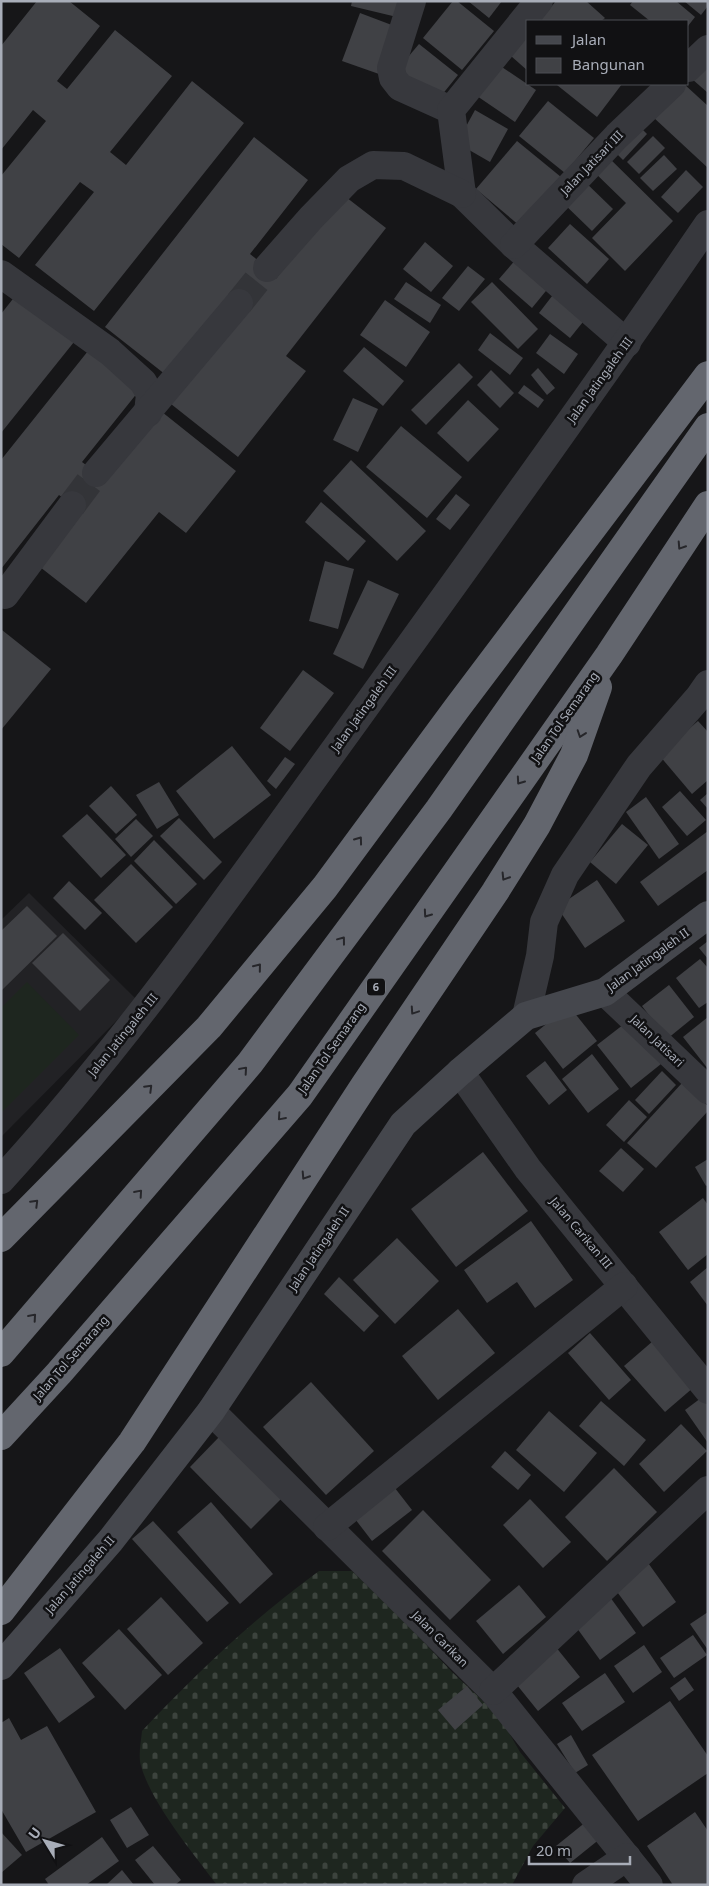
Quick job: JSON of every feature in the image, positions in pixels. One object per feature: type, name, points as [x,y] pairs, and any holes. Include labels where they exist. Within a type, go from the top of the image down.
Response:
[{"type":"highway","points":[[1,1238],[209,1027],[325,887],[457,708],[708,375]]},
{"type":"highway","points":[[1,1354],[250,1063],[439,809],[708,427]]},
{"type":"highway","name":"Jalan Tol Semarang","points":[[1,1436],[59,1373],[300,1095],[609,655],[708,505]]},
{"type":"highway","points":[[1,1611],[132,1442],[364,1086],[495,892],[537,825],[574,754],[609,655]]},
{"type":"street","points":[[412,1],[391,68],[393,78],[400,87],[451,110]]},
{"type":"street","points":[[462,194],[451,110],[540,1]]},
{"type":"street","points":[[689,67],[708,49]]},
{"type":"street","name":"Jalan Jatisari III","points":[[514,245],[617,136],[671,85]]},
{"type":"street","points":[[267,268],[311,218],[349,180],[373,165],[404,166],[462,194],[514,245],[627,343]]},
{"type":"street","name":"Jalan Jatingaleh III","points":[[1,1180],[41,1137],[176,969],[627,343],[708,224]]},
{"type":"street","points":[[6,288],[110,352],[143,382],[150,394],[148,413]]},
{"type":"street","points":[[96,473],[239,303]]},
{"type":"street","points":[[2,596],[72,505]]},
{"type":"street","points":[[526,1016],[540,956],[544,922],[565,875],[639,766],[708,684]]},
{"type":"street","name":"Jalan Jatingaleh II","points":[[1,1666],[111,1540],[210,1411],[403,1124],[526,1016],[605,992],[708,915]]},
{"type":"street","name":"Jalan Jatisari","points":[[605,992],[708,1090]]},
{"type":"street","name":"Jalan Carikan III","points":[[460,1072],[528,1169],[708,1390]]},
{"type":"street","points":[[326,1527],[624,1286]]},
{"type":"street","name":"Jalan Carikan","points":[[210,1411],[493,1691],[649,1885]]},
{"type":"street","points":[[493,1691],[708,1490]]},
{"type":"street","points":[[586,1885],[627,1857]]},
{"type":"shaded area","points":[[29,893],[137,1000],[1,1137],[1,920]]},
{"type":"green space","points":[[27,982],[79,1035],[1,1113],[1,1008]]},
{"type":"green space","points":[[319,1571],[352,1571],[400,1617],[452,1672],[500,1717],[520,1752],[565,1808],[533,1846],[512,1885],[217,1885],[185,1843],[154,1796],[146,1781],[140,1762],[142,1731],[184,1688],[249,1627]]},
{"type":"building","points":[[37,1],[69,1],[100,26],[57,81],[67,89],[115,30],[172,76],[110,152],[126,165],[192,81],[244,123],[94,311],[35,265],[94,192],[80,182],[19,258],[1,244],[1,176],[46,121],[33,110],[1,150],[1,46]]},
{"type":"building","points":[[352,1],[405,1],[401,18],[351,6]]},
{"type":"building","points":[[453,1],[457,1],[494,31],[462,70],[423,38]]},
{"type":"building","points":[[468,1],[502,1],[489,18]]},
{"type":"building","points":[[556,1],[586,1],[605,18],[602,20],[541,19]]},
{"type":"building","points":[[633,1],[676,1],[695,17],[689,25],[689,20],[649,20],[630,5]]},
{"type":"building","points":[[684,1],[708,1],[708,6],[701,15]]},
{"type":"building","points":[[360,13],[397,27],[379,74],[342,61]]},
{"type":"building","points":[[526,38],[526,69],[511,56]]},
{"type":"building","points":[[419,44],[458,75],[437,101],[398,69]]},
{"type":"building","points":[[708,62],[708,93],[692,79]]},
{"type":"building","points":[[496,63],[536,90],[515,122],[474,94]]},
{"type":"building","points":[[557,85],[621,85],[597,117]]},
{"type":"building","points":[[683,85],[708,106],[708,168],[653,117]]},
{"type":"building","points":[[548,101],[594,138],[565,173],[519,136]]},
{"type":"building","points":[[475,110],[508,129],[490,162],[457,143]]},
{"type":"building","points":[[635,122],[647,134],[623,160],[611,148]]},
{"type":"building","points":[[653,136],[665,148],[639,174],[627,162]]},
{"type":"building","points":[[254,137],[308,180],[250,254],[278,276],[342,194],[386,228],[286,356],[306,371],[238,457],[171,404],[166,375],[105,327]]},
{"type":"building","points":[[517,141],[561,177],[520,226],[476,189]]},
{"type":"building","points":[[604,153],[673,221],[625,271],[592,238],[626,203],[590,168]]},
{"type":"building","points":[[664,155],[677,169],[653,191],[640,178]]},
{"type":"building","points":[[686,170],[703,187],[678,213],[661,197]]},
{"type":"building","points":[[581,178],[613,209],[592,231],[560,200]]},
{"type":"building","points":[[570,224],[609,259],[587,284],[548,248]]},
{"type":"building","points":[[425,242],[453,266],[431,292],[403,269]]},
{"type":"building","points":[[517,258],[550,286],[532,308],[499,279]]},
{"type":"building","points":[[468,266],[485,279],[459,311],[442,298]]},
{"type":"building","points":[[406,282],[441,305],[430,323],[394,299]]},
{"type":"building","points":[[492,282],[538,329],[518,349],[471,302]]},
{"type":"building","points":[[559,287],[591,312],[570,338],[539,313]]},
{"type":"building","points":[[16,295],[74,342],[1,433],[1,314]]},
{"type":"building","points":[[385,300],[430,332],[406,367],[360,335]]},
{"type":"building","points":[[490,333],[523,358],[510,375],[478,350]]},
{"type":"building","points":[[550,334],[578,354],[564,374],[536,353]]},
{"type":"building","points":[[364,347],[404,381],[383,406],[343,371]]},
{"type":"building","points":[[88,351],[138,392],[82,462],[102,477],[157,408],[236,471],[186,533],[159,512],[86,603],[40,567],[72,505],[59,495],[1,569],[1,460]]},
{"type":"building","points":[[459,363],[473,377],[426,425],[411,410]]},
{"type":"building","points":[[538,368],[555,388],[547,395],[531,375]]},
{"type":"building","points":[[491,370],[514,393],[500,408],[477,385]]},
{"type":"building","points":[[524,385],[544,400],[538,408],[518,393]]},
{"type":"building","points":[[353,398],[378,409],[358,452],[333,440]]},
{"type":"building","points":[[468,400],[499,429],[468,462],[437,433]]},
{"type":"building","points":[[401,426],[462,477],[427,518],[366,467]]},
{"type":"building","points":[[351,460],[426,531],[397,561],[323,491]]},
{"type":"building","points":[[456,494],[470,505],[450,530],[436,519]]},
{"type":"building","points":[[321,502],[366,541],[348,561],[305,522]]},
{"type":"building","points":[[325,561],[354,569],[338,629],[309,621]]},
{"type":"building","points":[[368,580],[399,594],[363,669],[333,654]]},
{"type":"building","points":[[2,630],[51,669],[1,730],[1,632]]},
{"type":"building","points":[[303,670],[334,693],[290,751],[260,728]]},
{"type":"building","points":[[698,721],[708,732],[708,780],[692,794],[659,755]]},
{"type":"building","points":[[232,746],[271,795],[214,839],[176,791]]},
{"type":"building","points":[[285,757],[295,764],[276,789],[267,781]]},
{"type":"building","points":[[159,782],[179,815],[157,829],[136,795]]},
{"type":"building","points":[[111,786],[137,815],[116,834],[89,806]]},
{"type":"building","points":[[680,791],[706,820],[687,836],[662,807]]},
{"type":"building","points":[[708,793],[708,809],[700,800]]},
{"type":"building","points":[[646,797],[679,844],[659,859],[626,812]]},
{"type":"building","points":[[87,814],[126,855],[101,878],[62,836]]},
{"type":"building","points":[[179,818],[222,862],[204,880],[160,836]]},
{"type":"building","points":[[136,819],[153,836],[131,857],[115,839]]},
{"type":"building","points":[[622,824],[648,845],[616,884],[590,862]]},
{"type":"building","points":[[708,831],[708,870],[658,906],[640,882]]},
{"type":"building","points":[[154,840],[197,884],[176,904],[134,861]]},
{"type":"building","points":[[131,864],[173,907],[136,943],[94,900]]},
{"type":"building","points":[[597,880],[625,921],[585,948],[557,907]]},
{"type":"building","points":[[69,881],[102,913],[85,930],[53,898]]},
{"type":"building","points":[[27,906],[57,936],[1,991],[1,931]]},
{"type":"building","points":[[63,933],[110,980],[80,1011],[32,963]]},
{"type":"building","points":[[708,941],[708,959],[699,948]]},
{"type":"building","points":[[700,959],[708,968],[708,1002],[699,1008],[676,978]]},
{"type":"building","points":[[669,985],[694,1017],[667,1039],[642,1006]]},
{"type":"building","points":[[569,1006],[597,1041],[563,1069],[535,1033]]},
{"type":"building","points":[[708,1017],[708,1069],[683,1037]]},
{"type":"building","points":[[628,1021],[661,1064],[631,1088],[597,1045]]},
{"type":"building","points":[[592,1054],[619,1089],[588,1113],[562,1079]]},
{"type":"building","points":[[545,1061],[567,1090],[549,1105],[526,1076]]},
{"type":"building","points":[[662,1071],[676,1085],[649,1114],[635,1100]]},
{"type":"building","points":[[682,1083],[708,1106],[708,1111],[656,1168],[627,1143]]},
{"type":"building","points":[[629,1100],[647,1117],[624,1142],[606,1125]]},
{"type":"building","points":[[621,1148],[644,1169],[623,1192],[599,1171]]},
{"type":"building","points":[[483,1152],[528,1211],[456,1267],[411,1209]]},
{"type":"building","points":[[708,1159],[708,1185],[706,1186],[695,1167]]},
{"type":"building","points":[[703,1198],[708,1205],[708,1254],[688,1270],[659,1232]]},
{"type":"building","points":[[531,1221],[573,1280],[535,1308],[517,1282],[487,1303],[464,1270]]},
{"type":"building","points":[[397,1238],[439,1281],[395,1324],[353,1280]]},
{"type":"building","points":[[708,1267],[708,1306],[690,1282]]},
{"type":"building","points":[[339,1277],[379,1316],[364,1332],[324,1294]]},
{"type":"building","points":[[458,1309],[495,1353],[438,1400],[402,1356]]},
{"type":"building","points":[[590,1333],[631,1380],[609,1400],[568,1353]]},
{"type":"building","points":[[653,1341],[694,1387],[665,1412],[624,1366]]},
{"type":"building","points":[[311,1382],[374,1451],[326,1495],[263,1427]]},
{"type":"building","points":[[705,1395],[708,1399],[708,1443],[685,1410]]},
{"type":"building","points":[[601,1401],[646,1440],[624,1466],[579,1426]]},
{"type":"building","points":[[549,1411],[597,1453],[564,1492],[516,1450]]},
{"type":"building","points":[[681,1424],[707,1451],[664,1492],[639,1464]]},
{"type":"building","points":[[220,1436],[282,1498],[251,1529],[190,1467]]},
{"type":"building","points":[[505,1451],[531,1475],[518,1490],[491,1467]]},
{"type":"building","points":[[614,1468],[657,1512],[607,1561],[565,1517]]},
{"type":"building","points":[[391,1483],[412,1510],[372,1541],[352,1515]]},
{"type":"building","points":[[530,1499],[571,1542],[543,1568],[503,1525]]},
{"type":"building","points":[[211,1502],[273,1574],[240,1604],[177,1532]]},
{"type":"building","points":[[423,1510],[491,1580],[450,1620],[382,1551]]},
{"type":"building","points":[[153,1521],[229,1603],[207,1622],[132,1539]]},
{"type":"building","points":[[646,1560],[676,1602],[643,1627],[612,1585]]},
{"type":"building","points":[[519,1585],[546,1617],[503,1654],[476,1621]]},
{"type":"building","points":[[161,1597],[203,1643],[168,1675],[127,1629]]},
{"type":"building","points":[[610,1597],[636,1633],[600,1660],[574,1624]]},
{"type":"building","points":[[708,1612],[708,1650],[690,1624]]},
{"type":"building","points":[[119,1629],[162,1675],[125,1710],[82,1663]]},
{"type":"building","points":[[693,1635],[707,1655],[674,1678],[660,1658]]},
{"type":"building","points":[[644,1645],[662,1672],[633,1693],[614,1666]]},
{"type":"building","points":[[555,1646],[580,1677],[538,1711],[513,1680]]},
{"type":"building","points":[[60,1648],[95,1697],[59,1723],[24,1673]]},
{"type":"building","points":[[605,1673],[625,1702],[582,1731],[562,1703]]},
{"type":"building","points":[[685,1677],[694,1690],[679,1701],[670,1688]]},
{"type":"building","points":[[467,1686],[483,1705],[455,1730],[438,1710]]},
{"type":"building","points":[[670,1701],[708,1756],[708,1773],[638,1821],[592,1755]]},
{"type":"building","points":[[9,1718],[21,1740],[47,1726],[96,1812],[26,1852],[1,1809],[1,1723]]},
{"type":"building","points":[[571,1735],[588,1765],[575,1773],[557,1744]]},
{"type":"building","points":[[131,1807],[149,1835],[127,1848],[110,1820]]},
{"type":"building","points":[[695,1812],[708,1831],[708,1885],[673,1885],[647,1846]]},
{"type":"building","points":[[587,1821],[601,1838],[570,1863],[556,1846]]},
{"type":"building","points":[[1,1832],[22,1855],[1,1873]]},
{"type":"building","points":[[102,1837],[119,1861],[86,1885],[49,1885],[45,1879]]},
{"type":"building","points":[[153,1846],[181,1880],[175,1885],[155,1885],[135,1860]]},
{"type":"building","points":[[122,1870],[134,1885],[106,1885]]},
{"type":"tunnel","points":[[239,303],[267,268]]},
{"type":"tunnel","points":[[72,505],[96,473]]}]
